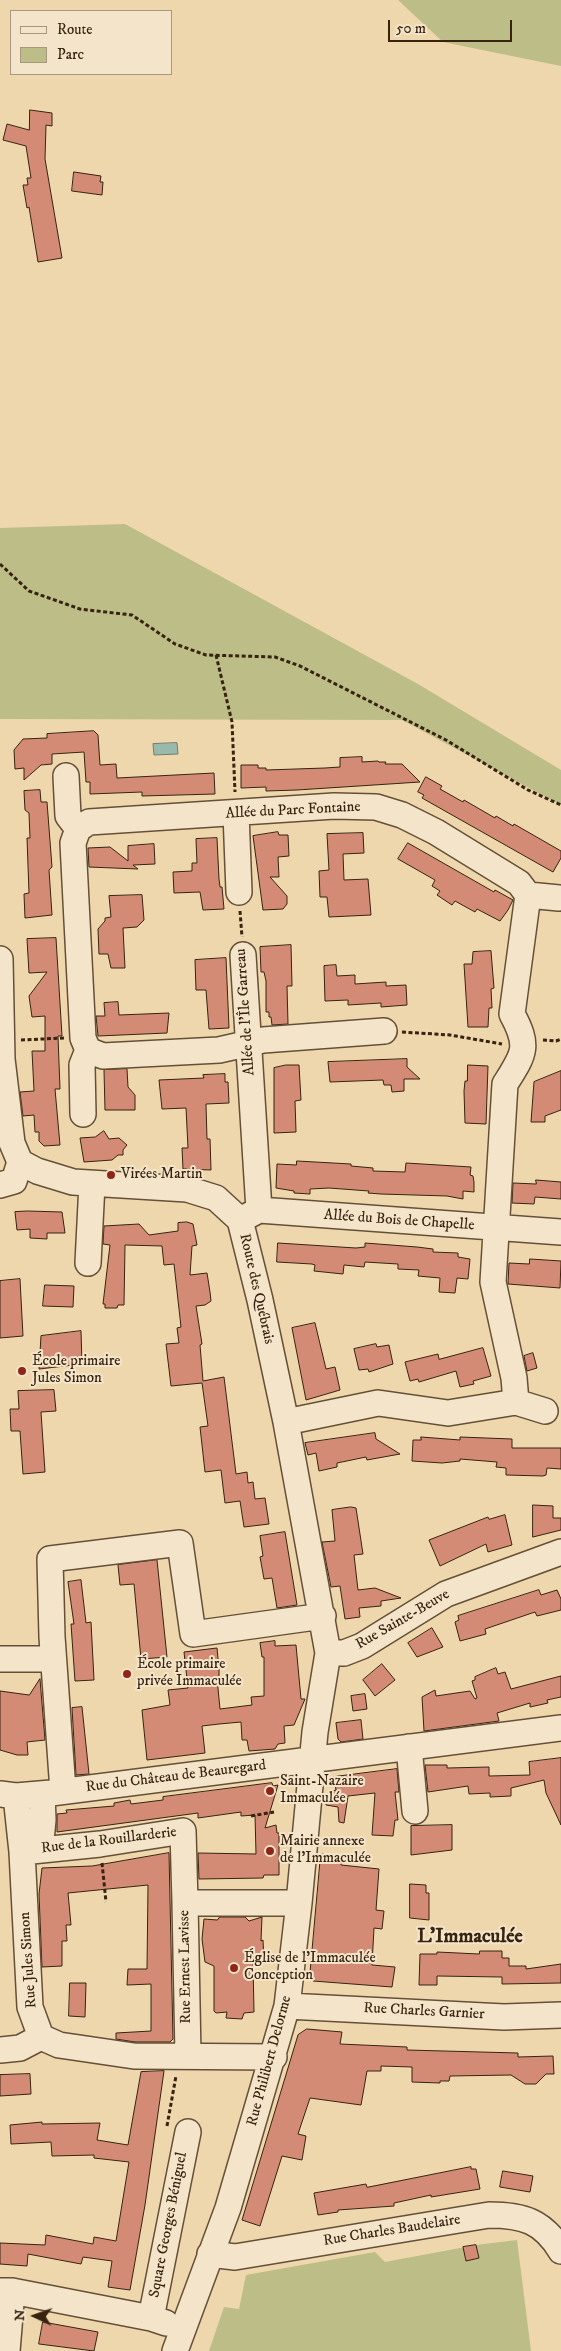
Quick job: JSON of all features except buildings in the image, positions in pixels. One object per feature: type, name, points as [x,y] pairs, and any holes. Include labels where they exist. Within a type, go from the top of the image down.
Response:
[{"type":"street","points":[[66,776],[68,816],[78,829],[73,843],[85,1044],[82,1065],[83,1114]]},
{"type":"street","name":"Allée du Parc Fontaine","points":[[78,829],[89,822],[334,806],[376,807],[402,815],[436,832],[519,883],[528,895]]},
{"type":"street","points":[[236,813],[239,892]]},
{"type":"street","points":[[516,1402],[514,1378],[493,1282],[505,1084],[519,1062],[543,1042],[521,1031],[512,1014],[528,895],[559,898]]},
{"type":"street","name":"Allée de l'Île Garreau","points":[[242,955],[248,1045],[250,1215]]},
{"type":"street","points":[[0,959],[2,1059],[12,1143],[10,1161],[14,1181],[0,1185]]},
{"type":"street","points":[[85,1044],[103,1056],[219,1050],[248,1045],[263,1040],[384,1031]]},
{"type":"street","name":"Route des Québrais","points":[[10,1161],[72,1182],[187,1189],[216,1198],[250,1215],[256,1282],[286,1422],[323,1616],[328,1652],[312,1760]]},
{"type":"street","points":[[88,1262],[92,1184]]},
{"type":"street","name":"Allée du Bois de Chapelle","points":[[250,1215],[561,1232]]},
{"type":"street","points":[[286,1422],[378,1403],[448,1413],[516,1402],[545,1411]]},
{"type":"street","points":[[31,1851],[44,1820],[52,1792],[50,1559],[180,1543],[193,1634],[323,1616]]},
{"type":"street","name":"Rue Sainte-Beuve","points":[[328,1652],[344,1653],[362,1646],[446,1594],[561,1552]]},
{"type":"street","points":[[0,1659],[40,1658]]},
{"type":"street","name":"Rue du Château de Beauregard","points":[[8,1795],[52,1792],[561,1728]]},
{"type":"street","points":[[409,1747],[416,1810]]},
{"type":"street","name":"Rue Philibert Delorme","points":[[178,2340],[228,2208],[274,2057],[287,2006],[299,1904],[312,1760]]},
{"type":"street","name":"Rue Jules Simon","points":[[8,1795],[31,1851],[30,2007],[42,2037]]},
{"type":"street","name":"Rue de la Rouillarderie","points":[[31,1851],[100,1844],[184,1831],[185,1903]]},
{"type":"street","name":"Rue Ernest Lavisse","points":[[188,2055],[185,1903],[299,1904]]},
{"type":"street","name":"Rue Charles Garnier","points":[[287,2006],[504,2017],[561,2016]]},
{"type":"street","points":[[0,2050],[20,2048],[42,2037],[59,2045],[134,2056],[274,2057]]},
{"type":"street","name":"Square Georges Béniguel","points":[[150,2318],[188,2132]]},
{"type":"street","name":"Rue Charles Baudelaire","points":[[210,2254],[235,2257],[497,2215],[513,2215],[537,2224],[555,2241],[561,2252]]},
{"type":"street","points":[[7,2351],[6,2291],[150,2318],[178,2340]]},
{"type":"path","points":[[0,564],[29,591],[80,609],[132,615],[175,644],[206,655],[276,657],[300,666],[446,740],[528,790],[561,805]]},
{"type":"path","points":[[216,655],[232,722],[236,813]]},
{"type":"path","name":"Allée de l'Île Garreau","points":[[239,892],[242,955]]},
{"type":"path","points":[[384,1031],[450,1035],[497,1044]]},
{"type":"path","points":[[2,1041],[85,1044]]},
{"type":"path","points":[[251,1816],[274,1812]]},
{"type":"path","points":[[100,1844],[106,1902]]},
{"type":"green space","points":[[398,0],[561,0],[561,66],[443,42]]},
{"type":"green space","points":[[125,524],[418,684],[561,770],[561,805],[402,720],[0,719],[0,528]]},
{"type":"green space","points":[[517,2240],[531,2351],[209,2351],[224,2307],[239,2309],[246,2275],[375,2252],[385,2262],[476,2245]]},
{"type":"shaded area","points":[[177,743],[178,754],[154,755],[153,744]]},
{"type":"place","name":"Virées Martin","points":[[111,1175]]},
{"type":"place","name":"École primaire Jules Simon","points":[[22,1371]]},
{"type":"place","name":"École primaire privée Immaculée","points":[[127,1674]]},
{"type":"place","name":"Saint-Nazaire Immaculée","points":[[270,1791]]},
{"type":"place","name":"Mairie annexe de l'Immaculée","points":[[270,1851]]},
{"type":"place","name":"Église de l'Immaculée Conception","points":[[234,1968]]},
{"type":"district","name":"L'Immaculée","points":[[470,1938]]}]
